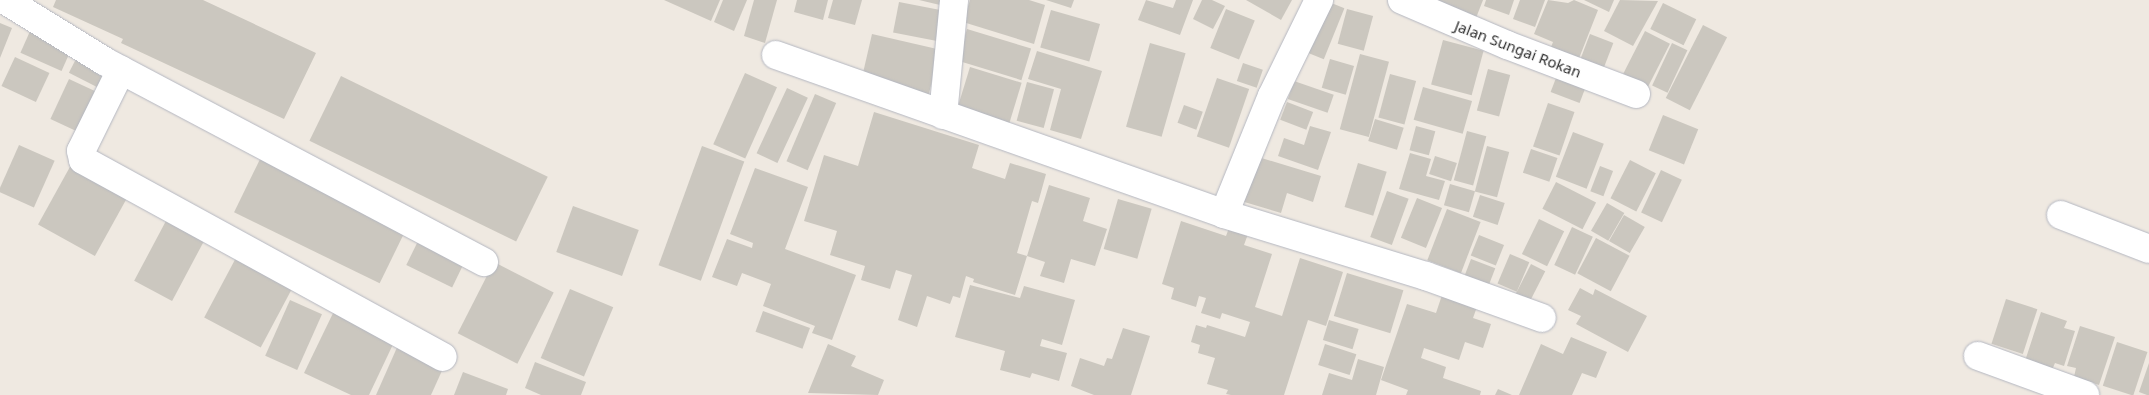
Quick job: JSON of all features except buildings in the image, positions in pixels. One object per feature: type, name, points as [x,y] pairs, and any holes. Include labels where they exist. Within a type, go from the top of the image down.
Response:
[{"type":"street","points":[[5,0],[122,70],[484,262]]},
{"type":"street","points":[[944,115],[954,0]]},
{"type":"street","points":[[1224,214],[1272,96],[1319,0]]},
{"type":"street","name":"Jalan Sungai Rokan","points":[[1402,0],[1431,15],[1636,94]]},
{"type":"street","points":[[776,55],[1224,214],[1426,276],[1542,318]]},
{"type":"street","points":[[122,70],[81,151],[82,160],[443,357]]},
{"type":"street","points":[[2061,215],[2149,249]]},
{"type":"street","points":[[1978,356],[2085,395]]}]
